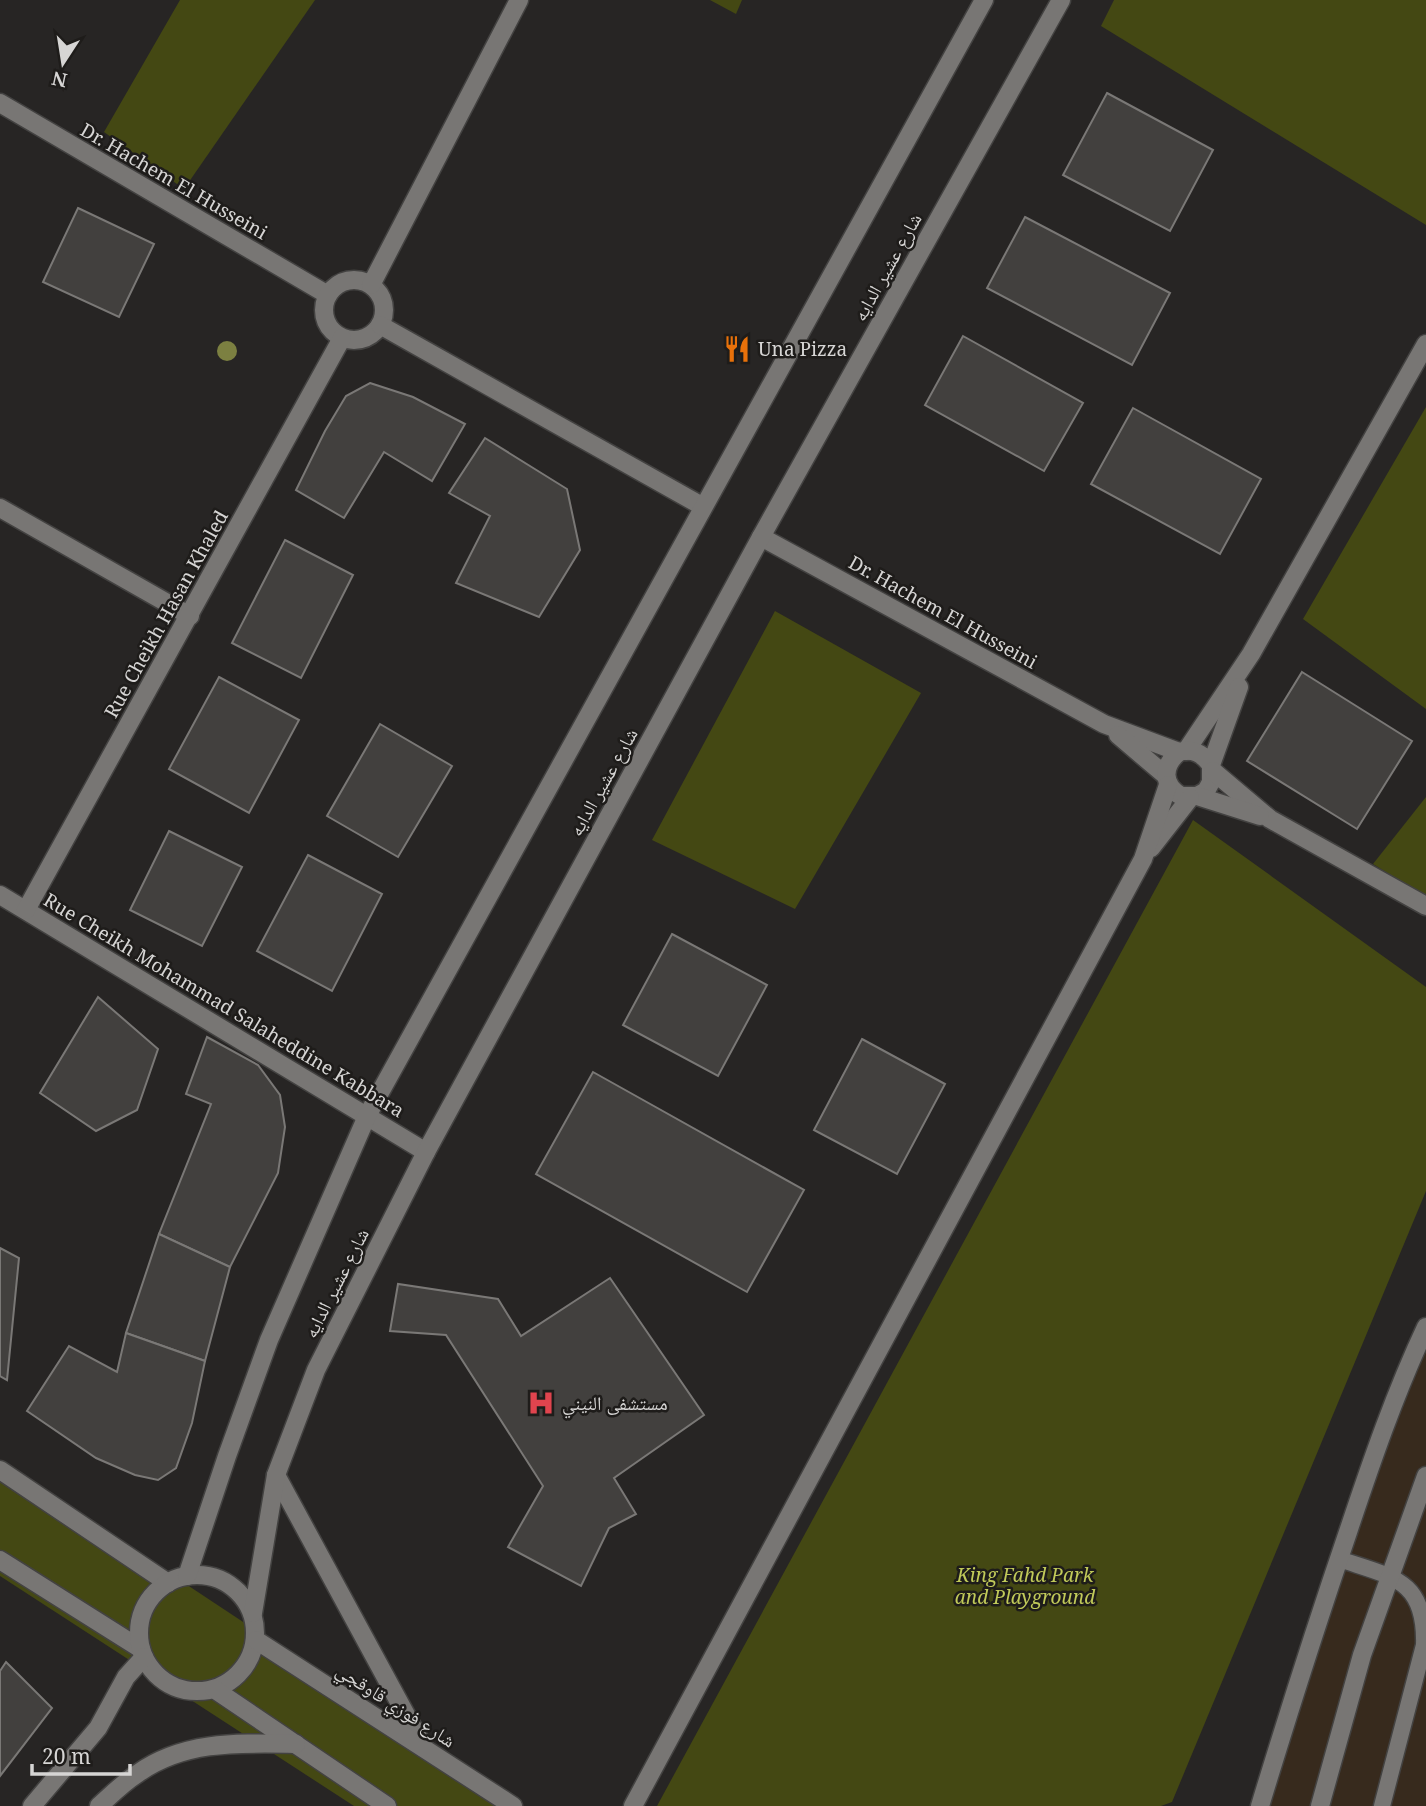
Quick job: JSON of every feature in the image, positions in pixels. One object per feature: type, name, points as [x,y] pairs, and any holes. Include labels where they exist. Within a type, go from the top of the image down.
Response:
[{"type":"street","points":[[371,285],[519,0]]},
{"type":"street","name":"شارع عشير الدايه","points":[[187,1576],[269,1340],[367,1116],[984,0]]},
{"type":"street","name":"شارع عشير الدايه","points":[[253,1613],[276,1475],[316,1370],[426,1152],[761,537],[1061,0]]},
{"type":"street","name":"Dr. Hachem El Husseini","points":[[0,103],[328,295]]},
{"type":"street","points":[[362,281],[371,285],[379,293],[383,304],[380,325],[373,333],[363,338],[342,338],[327,324],[324,304],[328,295],[343,282],[362,281]]},
{"type":"street","points":[[380,325],[702,506]]},
{"type":"street","name":"Rue Cheikh Hasan Khaled","points":[[26,910],[342,338]]},
{"type":"street","points":[[1143,859],[1167,780],[1167,766],[1182,751],[1251,654],[1426,344]]},
{"type":"street","points":[[0,508],[190,616]]},
{"type":"street","name":"Dr. Hachem El Husseini","points":[[761,537],[1104,724],[1182,751]]},
{"type":"street","points":[[633,1806],[1143,859],[1193,797],[1206,791],[1211,782],[1212,768],[1251,654]]},
{"type":"street","name":"Dr. Hachem El Husseini","points":[[1104,724],[1167,780]]},
{"type":"street","points":[[1182,751],[1196,752],[1205,757],[1212,768],[1270,819],[1426,906]]},
{"type":"street","points":[[1167,780],[1181,796],[1270,819]]},
{"type":"street","name":"Rue Cheikh Mohammad Salaheddine Kabbara","points":[[0,895],[426,1152]]},
{"type":"street","points":[[1260,1806],[1339,1559],[1390,1412],[1426,1328]]},
{"type":"street","points":[[0,1470],[168,1583]]},
{"type":"street","points":[[276,1475],[424,1748]]},
{"type":"street","points":[[1320,1806],[1362,1655],[1426,1476]]},
{"type":"street","points":[[0,1560],[142,1653]]},
{"type":"street","points":[[187,1576],[212,1577],[234,1587],[253,1613],[256,1626],[256,1640],[249,1662],[234,1679],[214,1689],[198,1692],[181,1690],[166,1683],[153,1671],[142,1653],[139,1630],[143,1611],[153,1595],[168,1583],[187,1576]]},
{"type":"street","name":"شارع فوزي قاوقجي","points":[[256,1640],[513,1806]]},
{"type":"street","points":[[32,1806],[98,1728],[142,1653]]},
{"type":"street","points":[[214,1689],[387,1806]]},
{"type":"street","points":[[99,1806],[138,1773],[183,1750],[234,1743],[296,1744]]},
{"type":"lane","points":[[1339,1559],[1389,1576],[1409,1587],[1420,1604],[1425,1626],[1424,1645],[1382,1806]]},
{"type":"shaded area","points":[[1426,1328],[1426,1806],[1254,1806],[1319,1591],[1395,1394]]},
{"type":"green space","points":[[180,0],[315,0],[184,189],[104,132]]},
{"type":"green space","points":[[710,0],[742,0],[736,14]]},
{"type":"green space","points":[[1114,0],[1426,0],[1426,225],[1101,26]]},
{"type":"green space","points":[[1426,407],[1426,709],[1303,619]]},
{"type":"green space","points":[[775,611],[921,693],[795,909],[652,840]]},
{"type":"green space","points":[[1426,797],[1426,897],[1373,864]]},
{"type":"green space","name":"King Fahd Park and Playground","points":[[1193,820],[1426,987],[1426,1191],[1172,1802],[1161,1806],[657,1806]]},
{"type":"green space","points":[[0,1461],[521,1806],[354,1806],[0,1576]]},
{"type":"building","points":[[1107,93],[1213,150],[1170,231],[1063,175]]},
{"type":"building","points":[[78,208],[154,244],[119,317],[43,282]]},
{"type":"building","points":[[1025,217],[1170,293],[1132,365],[987,288]]},
{"type":"building","points":[[963,336],[1083,403],[1044,471],[925,405]]},
{"type":"building","points":[[370,383],[413,397],[465,424],[432,481],[384,452],[344,518],[296,490],[325,431],[346,396]]},
{"type":"building","points":[[1133,408],[1261,479],[1220,554],[1091,484]]},
{"type":"building","points":[[485,438],[567,489],[580,550],[539,617],[456,583],[490,516],[449,493]]},
{"type":"building","points":[[285,540],[353,575],[301,678],[232,643]]},
{"type":"building","points":[[1302,672],[1412,741],[1357,829],[1247,761]]},
{"type":"building","points":[[219,677],[299,720],[249,813],[169,769]]},
{"type":"building","points":[[380,724],[452,766],[398,857],[327,816]]},
{"type":"building","points":[[169,831],[242,867],[202,946],[130,910]]},
{"type":"building","points":[[308,855],[382,894],[332,991],[257,951]]},
{"type":"building","points":[[672,934],[767,985],[718,1076],[623,1025]]},
{"type":"building","points":[[98,997],[158,1049],[137,1110],[96,1131],[40,1093]]},
{"type":"building","points":[[207,1037],[258,1065],[280,1095],[285,1127],[278,1173],[230,1267],[159,1234],[211,1104],[186,1094]]},
{"type":"building","points":[[862,1039],[945,1084],[897,1174],[814,1130]]},
{"type":"building","points":[[593,1072],[804,1190],[747,1292],[536,1174]]},
{"type":"building","points":[[159,1234],[230,1267],[205,1361],[126,1333]]},
{"type":"building","points":[[0,1248],[19,1258],[7,1380],[0,1376]]},
{"type":"building","points":[[610,1278],[704,1415],[614,1478],[636,1514],[609,1528],[581,1586],[508,1547],[543,1486],[446,1335],[390,1331],[398,1284],[498,1299],[521,1336]]},
{"type":"building","points":[[126,1333],[205,1361],[192,1423],[176,1468],[158,1480],[135,1475],[96,1458],[27,1411],[69,1346],[117,1372]]},
{"type":"building","points":[[6,1662],[52,1708],[0,1776],[0,1671]]},
{"type":"place","name":"Una Pizza","points":[[737,349]]},
{"type":"place","name":"مستشفى النيني","points":[[541,1403]]}]
